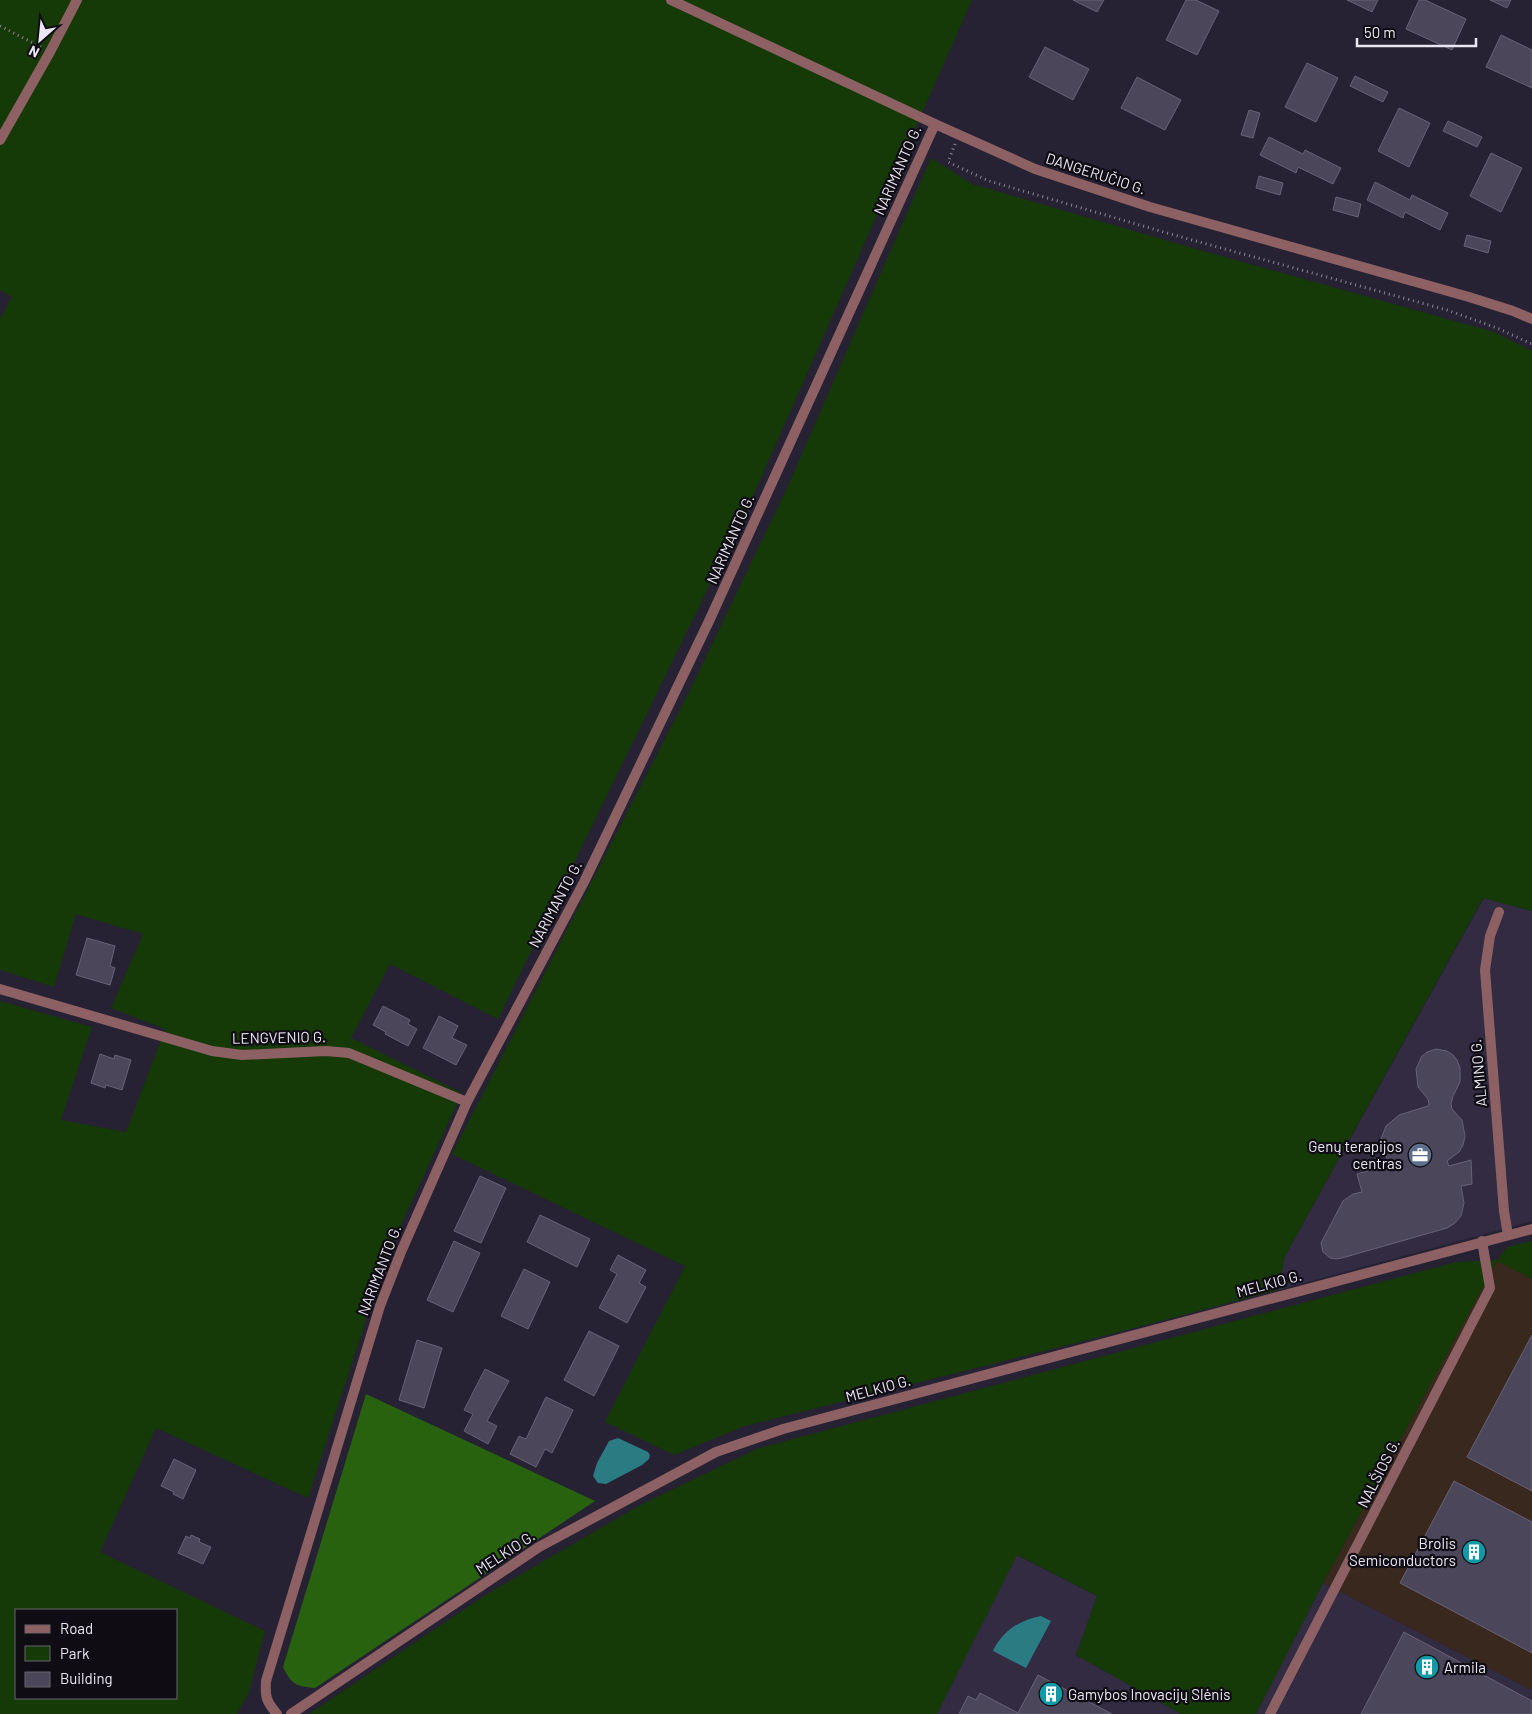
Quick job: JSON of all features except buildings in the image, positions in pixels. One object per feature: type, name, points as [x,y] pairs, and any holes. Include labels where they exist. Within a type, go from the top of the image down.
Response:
[{"type":"street","points":[[0,140],[77,0]]},
{"type":"street","name":"DANGERUČIO G.","points":[[671,0],[959,136],[1036,169],[1150,207],[1469,297],[1513,310],[1532,319]]},
{"type":"street","name":"NARIMANTO G.","points":[[276,1714],[265,1694],[266,1681],[380,1306],[412,1227],[467,1102],[584,882],[706,628],[935,124]]},
{"type":"street","name":"ALMINO G.","points":[[1499,912],[1490,936],[1485,970],[1504,1211],[1508,1235]]},
{"type":"street","name":"LENGVENIO G.","points":[[0,989],[212,1051],[242,1055],[326,1051],[349,1053],[467,1102]]},
{"type":"street","name":"MELKIO G.","points":[[291,1714],[539,1547],[716,1452],[783,1429],[1532,1228]]},
{"type":"street","name":"NALŠIOS G.","points":[[1270,1714],[1490,1288],[1482,1241]]},
{"type":"path","points":[[0,26],[50,52]]},
{"type":"path","points":[[959,136],[948,162],[989,181],[1174,235],[1447,310],[1497,328],[1532,344]]},
{"type":"shaded area","points":[[1484,898],[1532,911],[1532,1221],[1278,1290],[1285,1256]]},
{"type":"shaded area","points":[[1497,1260],[1532,1279],[1532,1690],[1323,1583]]},
{"type":"shaded area","points":[[618,1438],[648,1452],[650,1455],[649,1459],[642,1465],[606,1484],[598,1483],[593,1476],[597,1463],[609,1441]]},
{"type":"shaded area","points":[[1016,1555],[1097,1596],[1076,1655],[1181,1714],[937,1714]]},
{"type":"shaded area","points":[[1323,1583],[1532,1690],[1532,1714],[1256,1714]]},
{"type":"shaded area","points":[[1041,1616],[1051,1621],[1026,1668],[993,1651],[1007,1632],[1026,1620]]},
{"type":"green space","points":[[0,0],[972,0],[753,496],[498,1019],[390,964],[351,1038],[462,1093],[388,1253],[308,1498],[156,1428],[100,1552],[265,1631],[249,1692],[237,1714],[0,1714],[0,1001],[92,1027],[61,1120],[126,1132],[165,1029],[111,1008],[143,934],[76,914],[54,987],[0,970],[0,319],[12,297],[0,290]]},
{"type":"green space","points":[[931,158],[972,184],[1494,332],[1532,351],[1532,911],[1483,898],[1285,1256],[1278,1290],[745,1426],[674,1455],[605,1422],[685,1266],[452,1154],[690,690],[787,488]]},
{"type":"green space","points":[[1532,1241],[1532,1279],[1497,1261],[1323,1583],[1256,1714],[1181,1714],[1076,1655],[1097,1596],[1017,1555],[937,1714],[309,1714],[487,1594],[642,1504],[759,1448],[1456,1262],[1497,1260],[1507,1247]]},
{"type":"green space","points":[[366,1394],[595,1501],[315,1688],[298,1685],[289,1678],[283,1667]]},
{"type":"place","name":"Genų terapijos centras","points":[[1420,1155]]},
{"type":"place","name":"Brolis Semiconductors","points":[[1474,1552]]},
{"type":"place","name":"Armila","points":[[1427,1667]]},
{"type":"place","name":"Gamybos Inovacijų Slėnis","points":[[1051,1694]]}]
